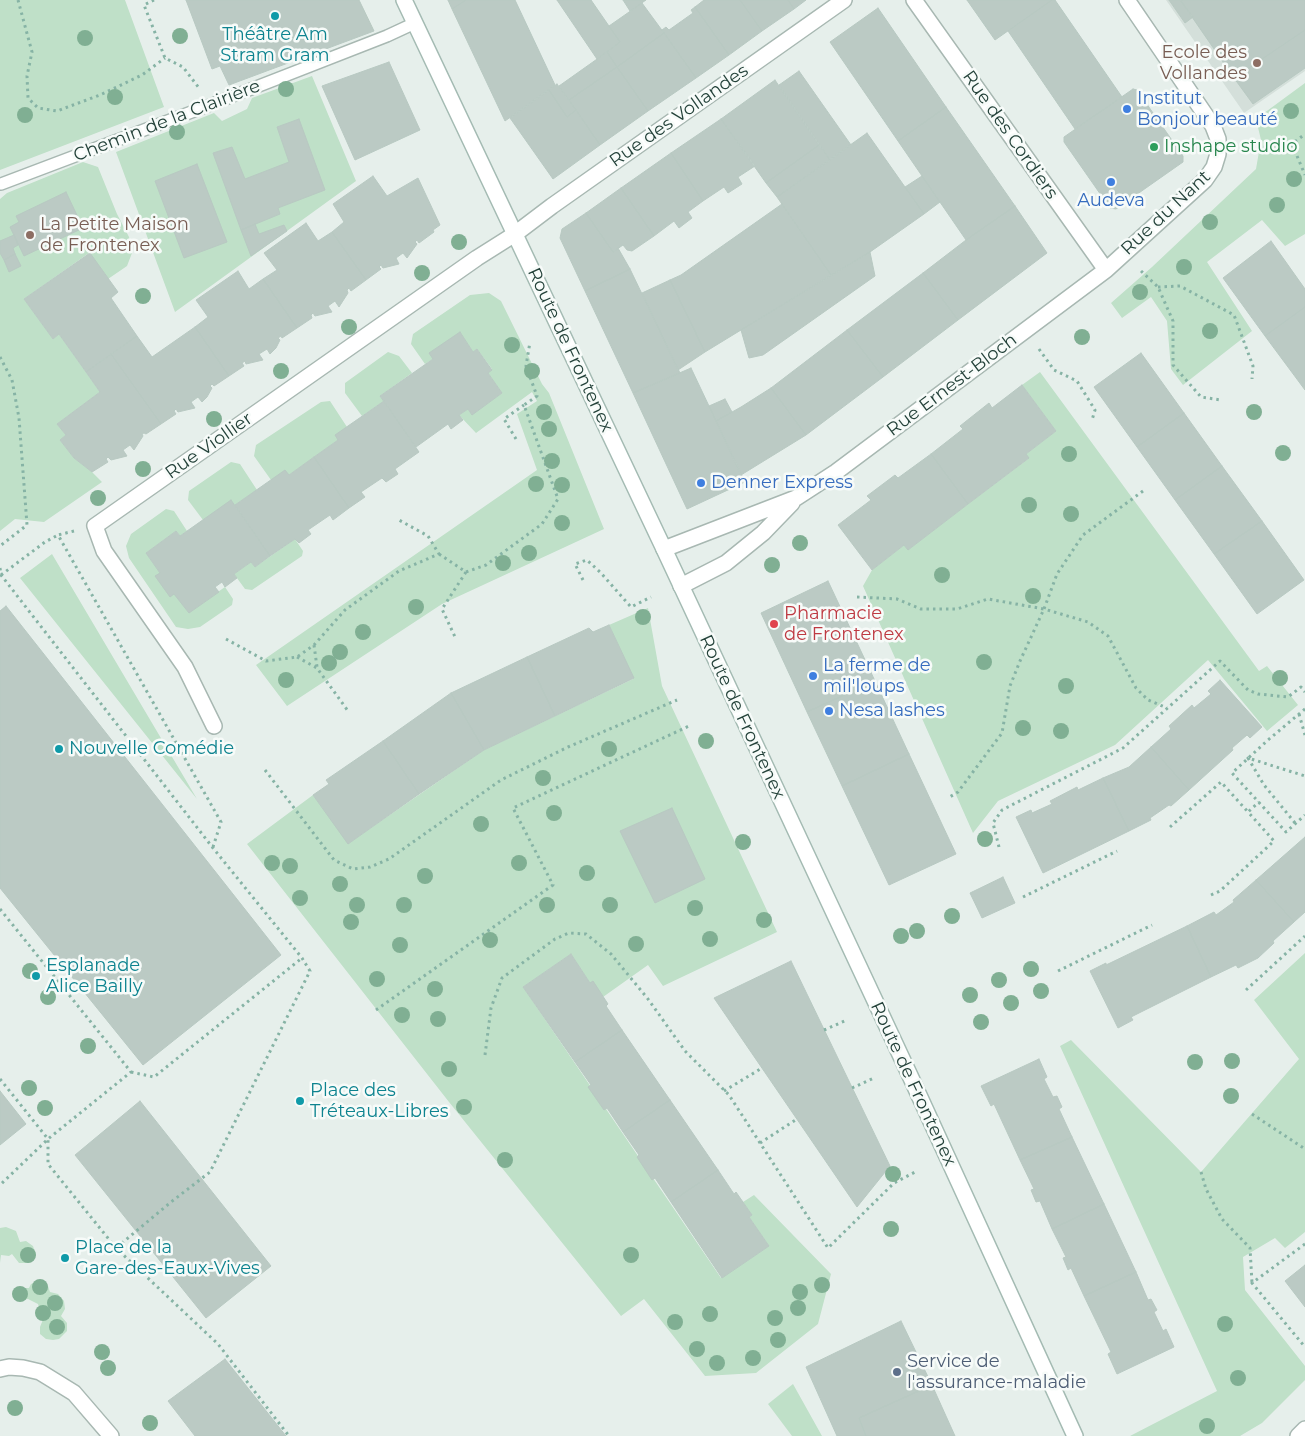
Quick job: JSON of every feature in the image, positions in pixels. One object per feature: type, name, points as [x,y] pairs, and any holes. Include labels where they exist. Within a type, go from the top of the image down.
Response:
[{"type":"street","name":"Route de Frontenex","points":[[404,0],[664,549],[1076,1436]]},
{"type":"street","name":"Rue des Vollandes","points":[[515,234],[844,0]]},
{"type":"street","name":"Rue des Cordiers","points":[[914,0],[1106,270]]},
{"type":"street","name":"Rue du Nant","points":[[1106,270],[1205,180],[1214,167],[1218,154],[1218,139],[1213,126],[1127,0]]},
{"type":"street","name":"Rue Viollier","points":[[95,526],[477,258],[515,234]]},
{"type":"street","name":"Rue Ernest-Bloch","points":[[664,549],[796,498],[836,472],[1106,270]]},
{"type":"street","name":"Rue Ernest-Bloch","points":[[680,586],[726,563],[763,533],[796,498]]},
{"type":"street","points":[[95,526],[104,551],[186,667],[214,726]]},
{"type":"street","points":[[0,1369],[9,1367],[23,1368],[40,1372],[74,1393],[111,1436]]},
{"type":"street","points":[[1298,1436],[1305,1429]]},
{"type":"lane","name":"Chemin de la Clairière","points":[[1,184],[210,105],[387,36],[415,23]]},
{"type":"path","points":[[18,0],[32,52],[28,76],[28,98],[38,108],[57,111],[100,95],[142,75],[165,58]]},
{"type":"path","points":[[154,0],[144,5],[165,58],[183,67],[210,105]]},
{"type":"path","points":[[1257,148],[1292,144],[1305,134]]},
{"type":"path","points":[[1292,144],[1305,175]]},
{"type":"path","points":[[1141,271],[1158,287],[1173,321],[1173,365],[1201,397],[1221,400]]},
{"type":"path","points":[[1158,287],[1180,286],[1234,315],[1254,366],[1252,379]]},
{"type":"path","points":[[516,440],[504,419],[537,396],[526,366],[530,342]]},
{"type":"path","points":[[1039,349],[1054,370],[1077,382],[1095,410],[1092,420]]},
{"type":"path","points":[[0,357],[12,380],[19,418],[28,525],[0,546]]},
{"type":"path","points":[[456,639],[442,609],[466,572],[486,565],[542,524],[558,499],[524,405]]},
{"type":"path","points":[[948,798],[958,792],[1002,733],[1010,686],[1057,574],[1082,535],[1143,491]]},
{"type":"path","points":[[399,520],[428,536],[439,554],[466,572]]},
{"type":"path","points":[[1,576],[45,542],[58,535],[95,526]]},
{"type":"path","points":[[58,535],[221,822],[213,848]]},
{"type":"path","points":[[226,639],[266,661],[297,657],[314,645],[345,610],[391,576],[439,554]]},
{"type":"path","points":[[583,580],[575,564],[588,560],[631,607],[652,597]]},
{"type":"path","points":[[0,568],[1,576],[213,848],[302,958],[310,971],[210,1172],[116,1248]]},
{"type":"path","points":[[857,597],[897,599],[921,609],[958,609],[988,599],[1044,608],[1088,622],[1108,636],[1136,688],[1148,700],[1167,708]]},
{"type":"path","points":[[314,645],[317,668]]},
{"type":"path","points":[[297,657],[317,668],[348,711]]},
{"type":"path","points":[[998,846],[993,823],[1002,810],[1123,748],[1220,661],[1248,690],[1258,694],[1288,697],[1301,687],[1305,692]]},
{"type":"path","points":[[265,770],[334,860],[353,869],[370,867],[389,859],[501,780],[568,747],[677,700]]},
{"type":"path","points":[[1305,709],[1232,773],[1286,832],[1305,815]]},
{"type":"path","points":[[1299,714],[1305,735]]},
{"type":"path","points":[[376,1010],[553,885],[513,808],[689,726]]},
{"type":"path","points":[[1248,758],[1305,776]]},
{"type":"path","points":[[1248,758],[1264,785],[1296,823]]},
{"type":"path","points":[[1170,827],[1221,782],[1274,841],[1220,891],[1212,895]]},
{"type":"path","points":[[1248,812],[1259,802]]},
{"type":"path","points":[[1023,897],[1117,851]]},
{"type":"path","points":[[0,909],[131,1072],[154,1077],[302,958]]},
{"type":"path","points":[[1058,971],[1152,926]]},
{"type":"path","points":[[485,1055],[490,1008],[502,978],[556,939],[569,933],[586,934],[611,954],[648,999],[685,1051],[729,1095],[828,1248],[894,1183],[917,1171]]},
{"type":"path","points":[[1246,990],[1305,936]]},
{"type":"path","points":[[824,1030],[847,1020]]},
{"type":"path","points":[[724,1090],[762,1068]]},
{"type":"path","points":[[0,1185],[48,1139],[131,1072]]},
{"type":"path","points":[[0,1078],[48,1139],[48,1164],[116,1248],[218,1344],[289,1436]]},
{"type":"path","points":[[852,1088],[874,1078]]},
{"type":"path","points":[[1252,1114],[1305,1148]]},
{"type":"path","points":[[760,1143],[797,1119]]},
{"type":"path","points":[[1201,1172],[1206,1189],[1222,1219],[1250,1248],[1252,1283],[1305,1347]]},
{"type":"path","points":[[1252,1283],[1305,1244]]},
{"type":"shaded area","name":"Ecole des Vollandes","points":[[1166,0],[1305,0],[1305,71],[1244,113]]},
{"type":"green space","points":[[0,0],[125,0],[164,107],[0,170]]},
{"type":"green space","points":[[312,76],[356,181],[175,312],[116,152],[214,113],[222,121],[247,109],[252,98]]},
{"type":"green space","points":[[1305,83],[1305,234],[1285,246],[1262,220],[1207,262],[1252,331],[1183,385],[1171,369],[1167,321],[1151,297],[1122,318],[1111,303],[1256,169],[1261,140],[1256,119]]},
{"type":"green space","points":[[83,162],[98,167],[117,214],[129,237],[132,253],[127,266],[108,279],[89,253],[24,299],[53,339],[59,334],[100,392],[57,424],[66,435],[60,440],[74,458],[102,482],[44,522],[15,519],[0,531],[0,199],[7,193]]},
{"type":"green space","points":[[489,293],[501,301],[542,384],[549,393],[604,529],[442,604],[287,706],[256,665],[537,470],[517,414],[537,401],[532,392],[476,433],[459,415],[468,409],[472,414],[502,393],[488,373],[492,369],[477,349],[473,352],[460,333],[433,359],[425,364],[411,344],[413,334],[470,295]]},
{"type":"green space","points":[[388,352],[399,356],[412,373],[380,396],[384,401],[362,416],[345,393],[345,383]]},
{"type":"green space","points":[[1040,372],[1259,671],[1267,666],[1298,705],[1267,731],[1208,660],[1115,745],[998,801],[973,833],[863,586],[872,570],[904,545],[909,549],[1028,459],[1026,454],[1056,431],[1022,385]]},
{"type":"green space","points":[[330,401],[347,427],[338,440],[289,475],[271,480],[254,456],[256,445],[321,402]]},
{"type":"green space","points":[[231,462],[240,464],[257,490],[235,505],[203,520],[188,500],[189,491]]},
{"type":"green space","points":[[166,509],[174,511],[187,531],[180,536],[176,531],[146,553],[189,612],[225,587],[233,599],[232,605],[200,627],[188,629],[176,627],[129,558],[126,546],[131,534]]},
{"type":"green space","points":[[295,539],[303,551],[302,556],[252,590],[245,589],[234,574],[251,562],[255,567]]},
{"type":"green space","points":[[52,554],[197,799],[20,578]]},
{"type":"green space","points":[[648,608],[662,686],[777,932],[663,986],[648,965],[603,997],[590,983],[571,954],[523,987],[721,1278],[769,1246],[749,1217],[752,1215],[743,1202],[754,1195],[831,1274],[818,1324],[756,1373],[705,1376],[644,1299],[621,1316],[449,1102],[247,844],[313,795],[349,843],[484,750],[633,679],[609,625]]},
{"type":"green space","points":[[1305,953],[1305,1232],[1285,1248],[1275,1238],[1243,1257],[1245,1290],[1305,1366],[1305,1380],[1262,1423],[1240,1436],[1130,1436],[1217,1391],[1060,1046],[1071,1040],[1201,1172],[1299,1059],[1254,1000]]},
{"type":"green space","points":[[6,1227],[16,1231],[20,1242],[26,1241],[33,1246],[36,1255],[29,1263],[19,1263],[12,1254],[9,1256],[1,1255],[0,1263],[0,1228]]},
{"type":"green space","points":[[36,1282],[46,1283],[50,1292],[58,1294],[64,1301],[65,1309],[61,1316],[67,1323],[67,1331],[59,1339],[46,1339],[40,1334],[40,1327],[44,1317],[40,1312],[38,1304],[28,1299],[20,1300],[17,1297],[17,1288],[29,1288],[31,1284]]},
{"type":"green space","points":[[793,1384],[822,1436],[792,1436],[768,1404]]},
{"type":"building","points":[[186,0],[359,0],[374,31],[229,85],[220,66],[212,69]]},
{"type":"building","points":[[448,0],[466,0],[452,9]]},
{"type":"building","points":[[466,0],[515,0],[555,85],[505,121],[452,9]]},
{"type":"building","points":[[557,0],[591,0],[620,42],[597,59]]},
{"type":"building","points":[[623,0],[646,0],[630,11]]},
{"type":"building","points":[[704,0],[740,0],[762,31],[729,55],[695,7]]},
{"type":"building","points":[[740,0],[788,0],[794,9],[762,31]]},
{"type":"building","points":[[788,0],[806,0],[794,9]]},
{"type":"building","points":[[967,0],[1052,0],[995,40]]},
{"type":"building","points":[[1052,0],[1055,0],[1122,97],[1075,129],[1008,31]]},
{"type":"building","points":[[1169,0],[1183,0],[1181,1],[1193,17],[1185,23]]},
{"type":"building","points":[[1305,0],[1305,30],[1234,78],[1181,1]]},
{"type":"building","points":[[642,3],[664,33],[617,67],[607,52],[620,42],[609,26]]},
{"type":"building","points":[[695,7],[729,55],[696,78],[662,30],[666,27],[669,30],[693,13],[691,10]]},
{"type":"building","points":[[878,8],[946,107],[898,141],[830,42]]},
{"type":"building","points":[[1305,30],[1305,68],[1253,104],[1234,78]]},
{"type":"building","points":[[664,33],[696,78],[648,111],[617,67]]},
{"type":"building","points":[[607,52],[617,67],[569,100],[559,86]]},
{"type":"building","points":[[389,62],[420,130],[355,160],[322,86]]},
{"type":"building","points":[[617,67],[648,111],[600,145],[569,100]]},
{"type":"building","points":[[799,71],[851,145],[830,160],[779,85]]},
{"type":"building","points":[[775,80],[819,145],[766,183],[721,119]]},
{"type":"building","points":[[557,84],[576,110],[567,117],[549,90]]},
{"type":"building","points":[[1133,89],[1137,90],[1183,156],[1183,162],[1116,209],[1110,208],[1064,142],[1064,137]]},
{"type":"building","points":[[549,90],[567,117],[576,110],[600,145],[553,179],[510,118]]},
{"type":"building","points":[[946,107],[1015,206],[966,240],[898,141]]},
{"type":"building","points":[[299,119],[325,190],[278,208],[280,214],[241,230],[213,153],[232,147],[245,179],[289,162],[277,127]]},
{"type":"building","points":[[721,119],[755,166],[738,177],[742,184],[728,193],[724,187],[703,201],[671,153]]},
{"type":"building","points":[[867,133],[924,214],[870,252],[831,275],[777,197]]},
{"type":"building","points":[[819,145],[830,160],[777,197],[766,183]]},
{"type":"building","points":[[671,153],[703,201],[688,212],[692,218],[679,228],[674,221],[654,236],[621,188]]},
{"type":"building","points":[[197,164],[227,242],[184,258],[155,181]]},
{"type":"building","points":[[373,176],[387,196],[418,178],[440,225],[419,243],[417,240],[415,242],[417,244],[407,258],[403,253],[396,258],[399,264],[383,268],[381,265],[379,267],[381,269],[366,280],[332,232],[344,222],[333,204]]},
{"type":"building","points":[[922,176],[940,202],[924,214],[905,187]]},
{"type":"building","points":[[621,188],[654,236],[632,251],[627,250],[623,245],[613,252],[586,213]]},
{"type":"building","points":[[66,192],[83,228],[24,256],[10,227],[19,222],[16,216]]},
{"type":"building","points":[[782,204],[831,275],[705,352],[670,280],[681,275]]},
{"type":"building","points":[[1015,206],[1047,253],[958,320],[923,273]]},
{"type":"building","points":[[586,213],[613,252],[618,248],[630,269],[585,291],[560,238],[562,229]]},
{"type":"building","points":[[306,223],[318,241],[332,232],[366,280],[351,291],[349,288],[347,290],[348,293],[339,307],[335,301],[328,306],[332,312],[315,316],[313,313],[311,315],[312,318],[297,328],[263,279],[277,270],[264,253]]},
{"type":"building","points":[[255,224],[259,234],[284,225],[287,231],[251,256],[241,230]]},
{"type":"building","points":[[14,235],[18,245],[13,248],[15,254],[4,260],[0,253],[0,241]]},
{"type":"building","points":[[1271,241],[1305,289],[1305,307],[1265,336],[1223,278]]},
{"type":"building","points":[[870,252],[875,276],[763,355],[749,358],[741,330]]},
{"type":"building","points":[[90,253],[118,292],[111,298],[137,336],[86,372],[59,334],[53,339],[24,299]]},
{"type":"building","points":[[15,254],[21,266],[9,272],[4,260]]},
{"type":"building","points":[[630,269],[680,373],[633,393],[585,291]]},
{"type":"building","points":[[238,271],[249,289],[263,279],[297,328],[282,338],[281,336],[278,338],[280,340],[276,348],[270,354],[267,349],[259,354],[263,360],[246,364],[245,361],[242,363],[244,366],[229,376],[195,327],[208,317],[196,300]]},
{"type":"building","points":[[923,273],[958,320],[883,377],[847,330]]},
{"type":"building","points":[[670,280],[705,352],[678,370],[642,293]]},
{"type":"building","points":[[1305,307],[1305,390],[1265,336]]},
{"type":"building","points":[[195,327],[229,376],[214,386],[212,384],[207,397],[202,402],[198,397],[191,402],[195,408],[178,412],[176,409],[174,411],[176,414],[161,424],[111,354],[137,336],[152,357]]},
{"type":"building","points":[[847,330],[883,377],[806,435],[771,388]]},
{"type":"building","points":[[460,332],[473,352],[477,349],[492,370],[488,373],[502,393],[472,415],[468,409],[459,415],[463,420],[451,429],[448,424],[416,447],[380,396],[433,359],[429,353]]},
{"type":"building","points":[[1141,353],[1184,413],[1137,447],[1094,387]]},
{"type":"building","points":[[111,354],[161,424],[146,434],[142,434],[143,436],[134,450],[130,445],[123,450],[127,456],[111,460],[108,457],[106,459],[108,462],[92,472],[74,458],[60,440],[66,435],[57,424],[100,392],[86,372]]},
{"type":"building","points":[[691,368],[745,482],[687,509],[633,393]]},
{"type":"building","points":[[1022,385],[1056,431],[1026,454],[1029,458],[968,504],[931,454],[963,429],[960,426],[989,403],[992,408]]},
{"type":"building","points":[[771,388],[806,435],[741,475],[716,421]]},
{"type":"building","points":[[725,399],[732,412],[716,421],[709,406]]},
{"type":"building","points":[[384,401],[419,452],[395,469],[398,474],[386,482],[382,478],[361,492],[365,497],[349,508],[314,457],[338,440],[335,435]]},
{"type":"building","points":[[1184,413],[1222,466],[1175,500],[1137,447]]},
{"type":"building","points":[[931,454],[968,504],[908,550],[904,545],[872,570],[838,525],[871,500],[867,496],[895,475],[898,478]]},
{"type":"building","points":[[314,457],[349,508],[333,520],[330,515],[308,530],[311,534],[299,543],[295,539],[270,556],[235,505],[285,470],[289,475]]},
{"type":"building","points":[[1222,466],[1262,521],[1214,554],[1175,500]]},
{"type":"building","points":[[231,500],[270,556],[255,567],[251,562],[234,574],[237,578],[225,587],[222,582],[215,587],[219,592],[189,613],[174,594],[170,597],[155,576],[160,573],[146,553],[176,531],[180,536]]},
{"type":"building","points":[[1262,521],[1304,580],[1257,614],[1214,554]]},
{"type":"building","points":[[828,581],[875,681],[807,712],[761,613]]},
{"type":"building","name":"Nouvelle Comédie","points":[[6,606],[281,955],[143,1065],[0,888],[0,611]]},
{"type":"building","points":[[609,625],[634,678],[555,716],[527,657],[589,628],[593,632]]},
{"type":"building","points":[[527,657],[555,716],[484,750],[451,693]]},
{"type":"building","points":[[1220,680],[1262,727],[1250,738],[1247,735],[1189,790],[1151,747],[1171,729],[1169,726],[1192,705],[1194,708],[1211,694],[1208,691]]},
{"type":"building","points":[[875,681],[909,754],[842,786],[807,712]]},
{"type":"building","points":[[451,693],[484,750],[419,794],[383,741]]},
{"type":"building","points":[[383,741],[419,794],[348,844],[313,795],[329,784],[326,780]]},
{"type":"building","points":[[1151,747],[1189,790],[1171,806],[1169,805],[1150,818],[1151,820],[1129,831],[1103,778],[1129,767]]},
{"type":"building","points":[[909,754],[956,854],[889,885],[842,786]]},
{"type":"building","points":[[1103,778],[1129,831],[1043,873],[1016,817],[1031,810],[1032,813],[1052,804],[1050,801],[1077,787],[1078,790]]},
{"type":"building","points":[[672,808],[705,879],[655,903],[620,831]]},
{"type":"building","points":[[1305,837],[1305,912],[1294,922],[1256,880]]},
{"type":"building","points":[[1003,877],[1015,903],[982,918],[970,893]]},
{"type":"building","points":[[1256,880],[1294,922],[1258,958],[1238,968],[1236,965],[1211,977],[1187,926],[1214,912],[1216,915],[1234,902],[1233,900]]},
{"type":"building","points":[[1187,926],[1211,977],[1131,1017],[1133,1020],[1118,1028],[1090,971]]},
{"type":"building","points":[[571,954],[590,983],[593,981],[608,1004],[606,1006],[622,1030],[575,1062],[523,987]]},
{"type":"building","points":[[791,961],[890,1166],[857,1207],[714,998]]},
{"type":"building","points":[[622,1030],[670,1100],[623,1132],[607,1108],[604,1110],[588,1087],[591,1085],[575,1062]]},
{"type":"building","points":[[1039,1059],[1047,1077],[1044,1079],[1053,1097],[1057,1096],[1062,1107],[1059,1109],[1072,1137],[1020,1160],[994,1104],[991,1106],[981,1086]]},
{"type":"building","points":[[0,1091],[26,1124],[0,1145]]},
{"type":"building","points":[[670,1100],[718,1170],[671,1202],[655,1178],[652,1180],[637,1157],[639,1155],[623,1132]]},
{"type":"building","points":[[140,1101],[271,1266],[206,1318],[75,1155]]},
{"type":"building","points":[[1072,1137],[1104,1204],[1052,1229],[1040,1201],[1036,1202],[1031,1190],[1034,1189],[1020,1160]]},
{"type":"building","points":[[718,1170],[734,1194],[736,1192],[752,1215],[749,1217],[769,1246],[722,1278],[671,1202]]},
{"type":"building","points":[[1104,1204],[1136,1272],[1084,1296],[1071,1268],[1068,1270],[1063,1258],[1066,1257],[1052,1229]]},
{"type":"building","points":[[1305,1265],[1305,1307],[1285,1281]]},
{"type":"building","points":[[1136,1272],[1148,1300],[1151,1299],[1157,1310],[1154,1312],[1163,1331],[1166,1329],[1174,1347],[1117,1374],[1108,1354],[1111,1352],[1084,1296]]},
{"type":"building","points":[[901,1321],[932,1385],[859,1418],[866,1436],[837,1436],[806,1367]]},
{"type":"building","points":[[225,1359],[286,1436],[195,1436],[168,1401]]},
{"type":"building","points":[[932,1385],[955,1436],[866,1436],[859,1418]]},
{"type":"place","name":"Théâtre Am Stram Gram","points":[[275,16]]},
{"type":"place","name":"Ecole des Vollandes","points":[[1257,63]]},
{"type":"place","name":"Institut Bonjour beauté","points":[[1127,109]]},
{"type":"place","name":"Inshape studio","points":[[1154,147]]},
{"type":"place","name":"Audeva","points":[[1111,182]]},
{"type":"place","name":"La Petite Maison de Frontenex","points":[[30,235]]},
{"type":"place","name":"Denner Express","points":[[701,483]]},
{"type":"place","name":"Pharmacie de Frontenex","points":[[774,624]]},
{"type":"place","name":"La ferme de mil'loups","points":[[813,676]]},
{"type":"place","name":"Nesa lashes","points":[[829,711]]},
{"type":"place","name":"Nouvelle Comédie","points":[[59,749]]},
{"type":"place","name":"Esplanade Alice Bailly","points":[[36,976]]},
{"type":"place","name":"Place des Tréteaux-Libres","points":[[300,1101]]},
{"type":"place","name":"Place de la Gare-des-Eaux-Vives","points":[[65,1258]]},
{"type":"place","name":"Service de l'assurance-maladie","points":[[897,1372]]}]
